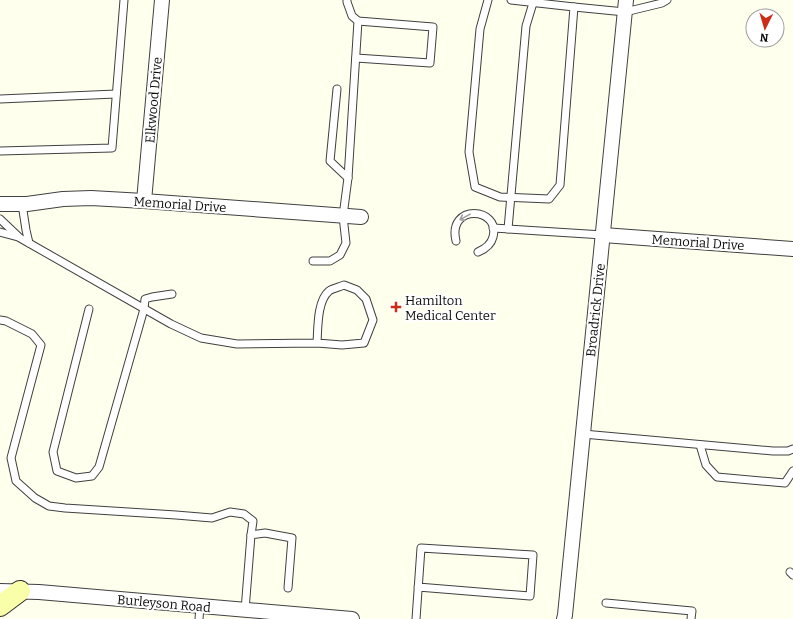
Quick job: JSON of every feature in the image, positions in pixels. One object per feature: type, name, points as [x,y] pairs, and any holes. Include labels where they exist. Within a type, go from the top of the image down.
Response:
[{"type":"main road","points":[[0,606],[20,592]]},
{"type":"street","name":"Elkwood Drive","points":[[144,201],[162,0]]},
{"type":"street","name":"Broadrick Drive","points":[[564,619],[626,6]]},
{"type":"street","name":"Memorial Drive","points":[[0,204],[22,204],[63,199],[91,198],[360,217]]},
{"type":"street","name":"Memorial Drive","points":[[603,235],[793,249]]},
{"type":"street","name":"Burleyson Road","points":[[0,591],[39,592],[200,612],[245,610],[290,616],[352,619]]},
{"type":"lane","points":[[0,152],[112,148],[124,0]]},
{"type":"lane","points":[[347,0],[352,16],[358,21],[433,28],[430,63],[356,58]]},
{"type":"lane","points":[[488,0],[480,29],[469,152],[475,187],[500,196],[510,197],[549,199],[560,185],[574,7]]},
{"type":"lane","points":[[511,0],[535,1],[574,7],[626,6],[662,3],[667,0]]},
{"type":"lane","points":[[508,229],[526,26],[535,1]]},
{"type":"lane","points":[[313,261],[330,261],[340,255],[346,243],[343,216],[348,178],[358,21]]},
{"type":"lane","points":[[336,89],[330,161],[348,178]]},
{"type":"lane","points":[[0,99],[116,94]]},
{"type":"lane","points":[[22,204],[29,243]]},
{"type":"lane","points":[[456,241],[455,230],[457,223],[461,218],[467,214],[480,214],[486,217],[490,222],[494,234],[489,246],[478,252]]},
{"type":"lane","points":[[0,219],[20,238]]},
{"type":"lane","points":[[493,228],[603,235]]},
{"type":"lane","points":[[0,232],[20,238],[171,324],[201,338],[237,344],[317,343],[342,346],[364,343],[373,320],[366,299],[357,290],[344,285],[330,290],[322,301],[317,343]]},
{"type":"lane","points":[[90,309],[53,452],[57,471],[76,478],[92,476],[98,467],[144,309],[145,299],[172,294]]},
{"type":"lane","points":[[0,320],[6,321],[32,334],[41,345],[11,458],[16,481],[35,498],[49,506],[212,518],[230,512],[244,514],[253,522],[245,610]]},
{"type":"lane","points":[[583,434],[773,452],[788,451],[793,448]]},
{"type":"lane","points":[[700,445],[706,465],[717,477],[785,483],[793,471]]},
{"type":"lane","points":[[251,535],[265,533],[292,538],[288,588]]},
{"type":"lane","points":[[416,619],[418,587],[421,548],[533,555],[530,596],[418,587]]},
{"type":"lane","points":[[606,603],[692,611],[691,619]]},
{"type":"place","name":"Hamilton Medical Center","points":[[396,307]]}]
